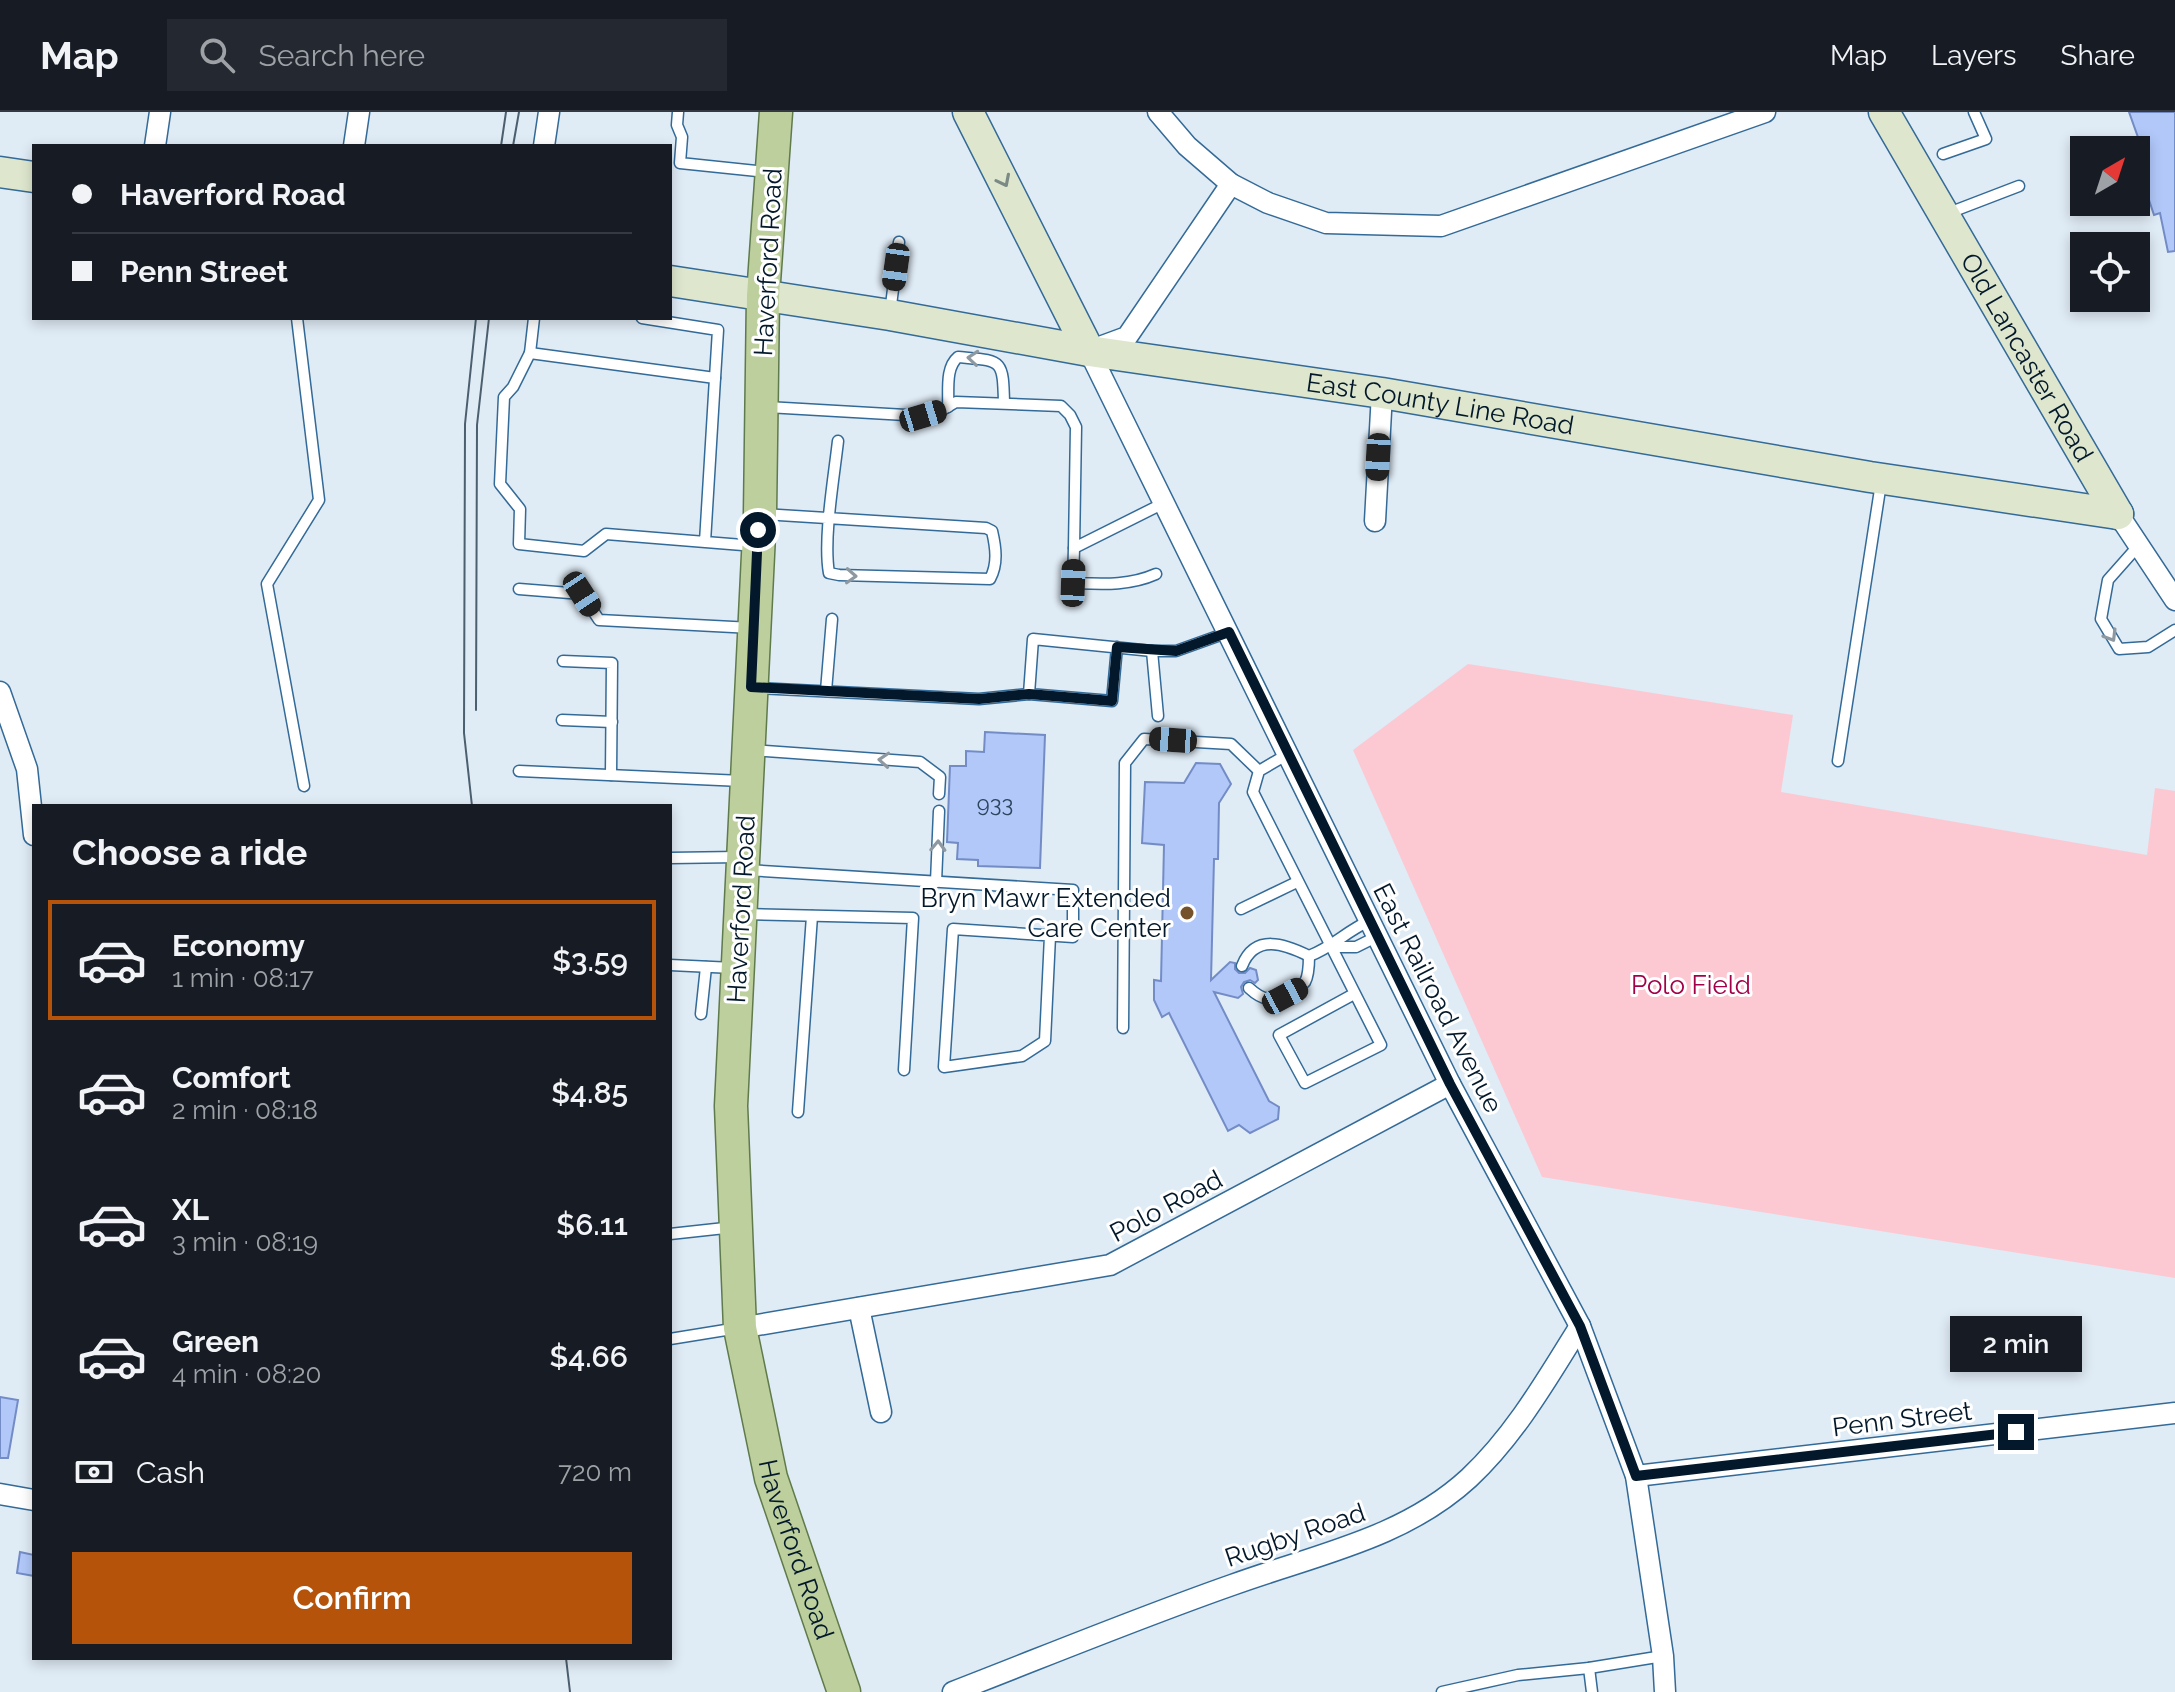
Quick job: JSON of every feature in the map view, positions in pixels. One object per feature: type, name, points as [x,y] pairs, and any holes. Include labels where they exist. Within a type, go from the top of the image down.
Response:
[{"type":"main road","name":"Haverford Road","points":[[776,112],[763,296],[760,514],[731,1106],[740,1328],[771,1478],[844,1692]]},
{"type":"street","points":[[155,144],[160,112]]},
{"type":"street","points":[[354,144],[359,112]]},
{"type":"street","points":[[544,144],[549,112]]},
{"type":"street","points":[[968,112],[1089,351],[1127,337],[1231,184]]},
{"type":"street","points":[[1158,112],[1187,146],[1231,184],[1268,203],[1326,223],[1441,226],[1765,112]]},
{"type":"street","name":"Old Lancaster Road","points":[[1884,112],[2118,514],[2175,600]]},
{"type":"street","points":[[0,172],[32,177]]},
{"type":"street","name":"East County Line Road","points":[[672,281],[890,315],[1089,351],[1382,393],[1882,479],[2118,514]]},
{"type":"street","name":"East Railroad Avenue","points":[[1089,351],[1450,1084],[1580,1326],[1636,1476],[1663,1656],[1665,1692]]},
{"type":"street","points":[[1375,521],[1382,393]]},
{"type":"street","points":[[0,692],[27,769],[32,816]]},
{"type":"street","name":"Polo Road","points":[[740,1328],[1110,1265],[1450,1084]]},
{"type":"street","points":[[859,1308],[881,1412]]},
{"type":"street","name":"Rugby Road","points":[[953,1692],[1234,1584],[1341,1550],[1419,1514],[1468,1479],[1499,1446],[1527,1410],[1580,1326]]},
{"type":"street","name":"Penn Street","points":[[1636,1476],[2175,1413]]},
{"type":"street","points":[[0,1494],[32,1500]]},
{"type":"lane","points":[[678,112],[677,125],[682,137],[680,163],[773,172]]},
{"type":"lane","points":[[1943,154],[1986,139],[1974,112]]},
{"type":"lane","points":[[1944,214],[2019,186]]},
{"type":"lane","points":[[890,315],[899,242]]},
{"type":"lane","points":[[297,320],[319,500],[267,584],[304,786]]},
{"type":"lane","points":[[534,320],[530,353],[513,387],[504,397],[500,484],[520,509],[519,544],[584,551],[606,534],[757,546]]},
{"type":"lane","points":[[655,320],[718,330],[705,542]]},
{"type":"lane","points":[[530,353],[715,378]]},
{"type":"lane","points":[[948,407],[950,371],[958,357],[992,360],[1000,365],[1004,403]]},
{"type":"lane","points":[[763,407],[923,416],[956,402],[1061,406],[1076,427],[1073,583],[1120,584],[1140,581],[1156,574]]},
{"type":"lane","points":[[760,514],[831,517],[986,528],[992,531],[996,569],[990,579],[829,573],[827,561],[831,517],[838,441]]},
{"type":"lane","points":[[1838,761],[1882,479]]},
{"type":"lane","points":[[1074,548],[1164,503]]},
{"type":"lane","points":[[2139,545],[2108,580],[2101,619],[2119,649],[2148,647],[2175,630]]},
{"type":"lane","points":[[519,589],[582,594],[599,620],[754,628]]},
{"type":"lane","points":[[826,691],[832,619]]},
{"type":"lane","points":[[1029,694],[1033,639],[1176,651],[1229,632]]},
{"type":"lane","points":[[751,687],[979,699],[1029,694],[1112,701],[1117,647]]},
{"type":"lane","points":[[1152,651],[1158,716]]},
{"type":"lane","points":[[563,661],[612,663],[611,775]]},
{"type":"lane","points":[[562,720],[612,722]]},
{"type":"lane","points":[[1123,1028],[1125,763],[1144,739],[1231,744],[1259,771]]},
{"type":"lane","points":[[1289,754],[1259,771],[1253,792],[1381,1045],[1305,1083],[1279,1035],[1354,994]]},
{"type":"lane","points":[[519,771],[611,775],[748,765],[920,762],[940,777],[939,794]]},
{"type":"lane","points":[[936,882],[939,811]]},
{"type":"lane","points":[[672,858],[936,882],[1073,890],[1073,937],[953,929],[944,1067],[1022,1056],[1045,1041],[1050,936]]},
{"type":"lane","points":[[1241,909],[1297,882]]},
{"type":"lane","points":[[742,914],[913,918],[904,1070]]},
{"type":"lane","points":[[798,1112],[812,916]]},
{"type":"lane","points":[[1332,947],[1347,932],[1372,929]]},
{"type":"lane","points":[[1242,966],[1252,949],[1267,942],[1287,946],[1309,956],[1332,947],[1356,947],[1372,929]]},
{"type":"lane","points":[[1249,988],[1259,998],[1273,1001],[1299,988],[1307,979],[1309,956]]},
{"type":"lane","points":[[672,965],[739,968]]},
{"type":"lane","points":[[701,1014],[706,967]]},
{"type":"lane","points":[[672,1234],[736,1226]]},
{"type":"lane","points":[[672,1339],[740,1328]]},
{"type":"lane","points":[[1442,1692],[1518,1675],[1663,1656]]},
{"type":"lane","points":[[1589,1668],[1592,1692]]},
{"type":"green space","name":"Polo Field","points":[[1468,664],[1793,715],[1781,792],[2147,855],[2155,788],[2175,791],[2175,1278],[1542,1177],[1353,750]]},
{"type":"building","points":[[2129,112],[2175,112],[2175,251],[2168,252],[2160,213],[2154,215],[2150,203],[2150,136],[2138,136]]},
{"type":"building","points":[[985,732],[1045,735],[1040,868],[978,866],[978,860],[957,859],[958,843],[947,842],[950,766],[966,766],[966,751],[984,752]]},
{"type":"building","name":"Bryn Mawr Extended Care Center","points":[[1196,763],[1220,764],[1231,784],[1219,803],[1218,859],[1214,859],[1211,980],[1230,962],[1235,963],[1239,973],[1245,973],[1250,968],[1256,970],[1258,980],[1255,983],[1250,980],[1244,982],[1241,987],[1243,994],[1238,998],[1214,992],[1269,1101],[1279,1107],[1278,1119],[1250,1133],[1239,1125],[1228,1131],[1169,1013],[1162,1017],[1154,1000],[1154,980],[1161,981],[1164,845],[1142,843],[1145,782],[1184,783]]},
{"type":"building","points":[[0,1397],[18,1400],[8,1458],[0,1458]]},
{"type":"building","points":[[20,1552],[32,1555],[32,1576],[17,1573]]},
{"type":"tram line","points":[[501,144],[506,112]]},
{"type":"tram line","points":[[513,144],[519,112]]},
{"type":"tram line","points":[[472,804],[464,733],[465,424],[476,320]]},
{"type":"tram line","points":[[476,710],[477,425],[489,320]]},
{"type":"tram line","points":[[566,1660],[570,1692]]},
{"type":"place","name":"Bryn Mawr Extended Care Center","points":[[1187,913]]},
{"type":"route","points":[[758,530],[751,687],[979,699],[1029,694],[1112,701],[1117,647],[1176,651],[1229,632],[1450,1084],[1580,1326],[1636,1476],[2016,1432]]}]
